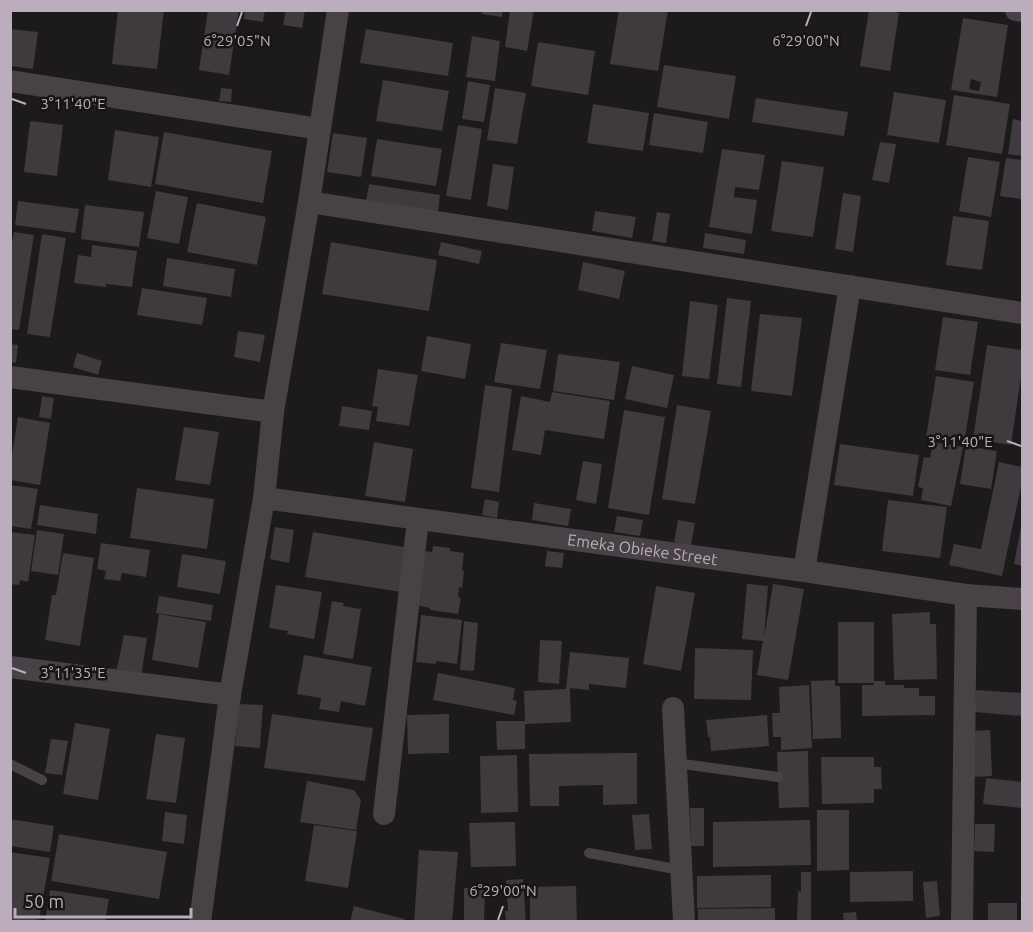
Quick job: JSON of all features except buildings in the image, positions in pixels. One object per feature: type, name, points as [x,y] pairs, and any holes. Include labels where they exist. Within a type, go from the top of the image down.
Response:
[{"type":"street","points":[[200,921],[230,695],[264,498],[273,412],[309,202],[338,10]]},
{"type":"street","points":[[1016,10],[1023,12]]},
{"type":"street","points":[[10,81],[320,129]]},
{"type":"street","points":[[309,202],[1023,313]]},
{"type":"street","points":[[804,571],[850,286]]},
{"type":"street","points":[[10,376],[273,412]]},
{"type":"street","name":"Emeka Obieke Street","points":[[264,498],[966,595],[1023,599]]},
{"type":"street","points":[[384,814],[418,520]]},
{"type":"street","points":[[962,921],[966,595]]},
{"type":"street","points":[[10,667],[230,695]]},
{"type":"street","points":[[673,708],[684,921]]},
{"type":"lane","points":[[675,762],[778,777]]},
{"type":"lane","points":[[10,764],[42,780]]},
{"type":"lane","points":[[589,853],[681,870]]}]
